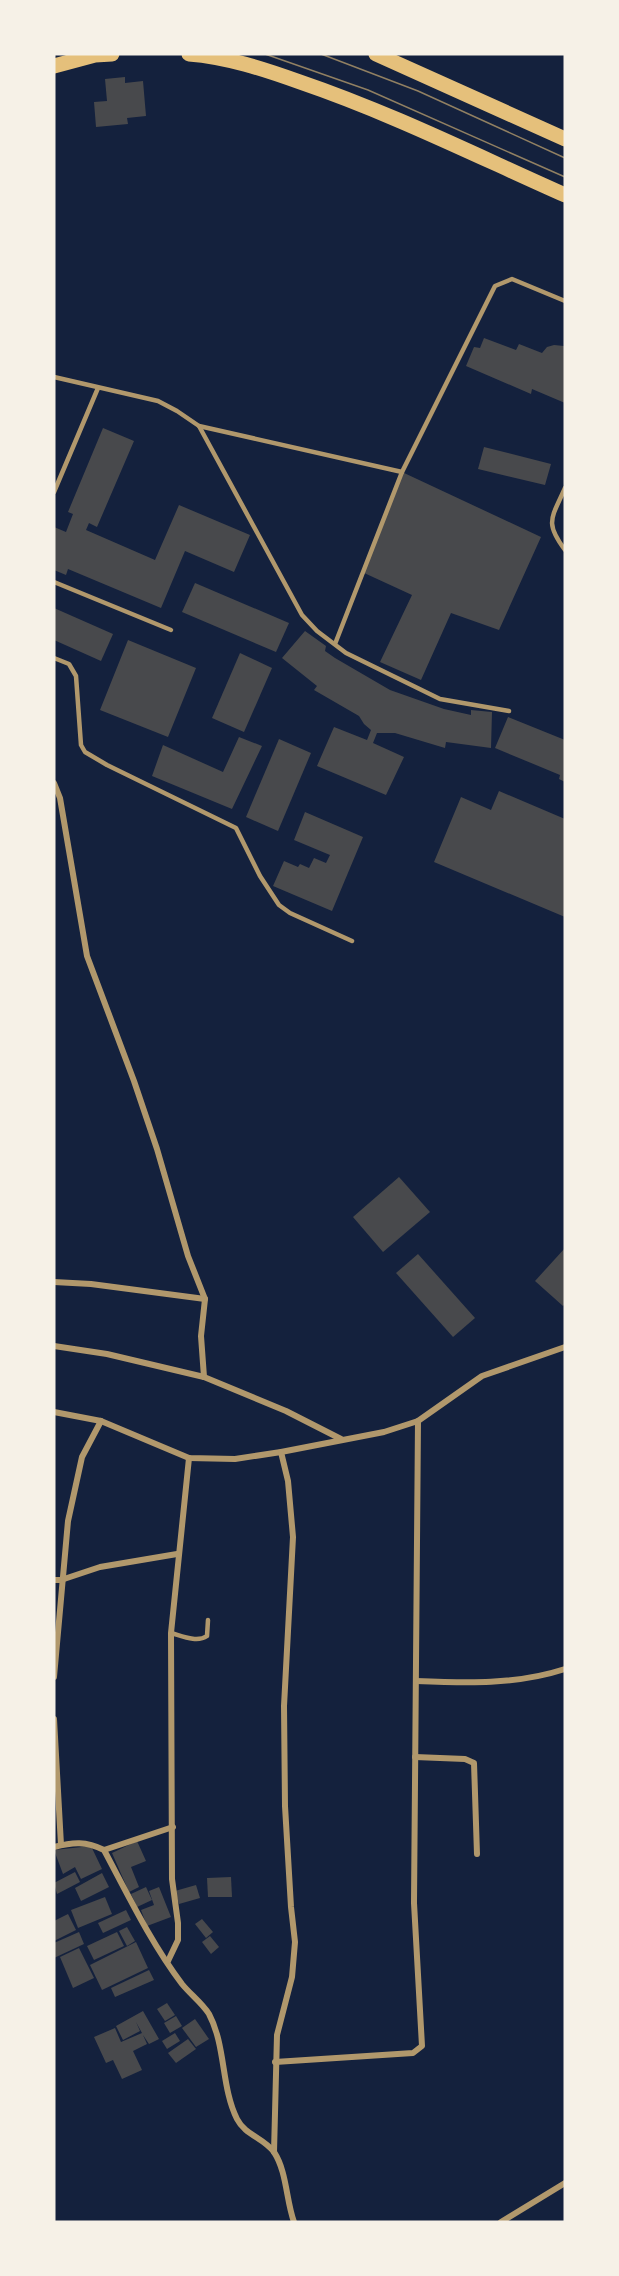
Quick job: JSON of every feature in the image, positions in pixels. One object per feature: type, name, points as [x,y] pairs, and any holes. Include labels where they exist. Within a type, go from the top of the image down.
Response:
[{"type":"main road","points":[[54,66],[112,54]]},
{"type":"main road","points":[[189,54],[214,56],[259,68],[352,99],[565,195]]},
{"type":"main road","points":[[376,54],[565,139]]},
{"type":"street","points":[[54,783],[58,788],[87,956],[138,1092],[188,1256],[205,1299],[201,1336],[204,1377]]},
{"type":"street","points":[[54,1282],[91,1284],[205,1299]]},
{"type":"street","points":[[54,1346],[107,1354],[204,1377],[286,1411],[341,1440]]},
{"type":"street","points":[[54,1412],[101,1420],[189,1458],[235,1459],[384,1432],[418,1421],[482,1376],[565,1347]]},
{"type":"street","points":[[54,1677],[58,1580],[68,1521],[82,1457],[101,1420]]},
{"type":"street","points":[[275,2062],[413,2053],[420,2049],[423,2042],[414,1903],[418,1421]]},
{"type":"street","points":[[274,2152],[277,2035],[292,1977],[295,1942],[285,1806],[284,1706],[293,1537],[288,1481],[281,1452]]},
{"type":"street","points":[[168,1961],[178,1940],[172,1879],[171,1633],[177,1554],[189,1458]]},
{"type":"street","points":[[58,1580],[100,1567],[177,1554]]},
{"type":"street","points":[[416,1680],[483,1683],[538,1677],[565,1669]]},
{"type":"street","points":[[54,1719],[57,1846],[79,1842],[92,1844],[104,1850],[142,1921],[182,1983],[208,2013],[216,2032],[231,2102],[237,2119],[246,2131],[264,2142],[274,2152],[279,2162],[294,2222]]},
{"type":"street","points":[[415,1757],[465,1759],[474,1763],[477,1854]]},
{"type":"street","points":[[104,1850],[173,1827]]},
{"type":"street","points":[[501,2222],[565,2183]]},
{"type":"lane","points":[[335,644],[402,472],[495,286],[513,279],[565,301]]},
{"type":"lane","points":[[54,377],[158,401],[199,426],[402,472]]},
{"type":"lane","points":[[54,492],[98,388]]},
{"type":"lane","points":[[199,426],[302,615],[317,631],[346,653],[440,699],[509,711]]},
{"type":"lane","points":[[565,488],[551,523],[553,534],[565,550]]},
{"type":"lane","points":[[54,582],[171,630]]},
{"type":"lane","points":[[54,658],[69,664],[76,676],[81,745],[85,753],[236,828],[260,876],[279,905],[290,913],[352,941]]},
{"type":"lane","points":[[171,1633],[197,1640],[203,1639],[207,1636],[208,1620]]},
{"type":"building","points":[[125,77],[125,83],[143,81],[146,116],[127,118],[128,124],[96,127],[94,102],[107,101],[105,79]]},
{"type":"building","points":[[484,338],[516,350],[519,344],[542,353],[547,347],[564,346],[565,403],[532,389],[531,394],[466,366],[474,347],[480,348]]},
{"type":"building","points":[[103,428],[134,441],[97,527],[89,523],[86,530],[155,560],[179,505],[250,535],[234,572],[185,551],[161,608],[68,569],[66,575],[54,570],[54,527],[66,532],[73,514],[68,512]]},
{"type":"building","points":[[484,447],[551,464],[545,485],[478,469]]},
{"type":"building","points":[[402,472],[541,537],[499,630],[451,613],[421,680],[380,662],[412,595],[362,572]]},
{"type":"building","points":[[195,583],[289,623],[276,652],[182,612]]},
{"type":"building","points":[[54,608],[113,634],[101,661],[54,640]]},
{"type":"building","points":[[305,631],[326,646],[325,651],[335,658],[390,690],[444,709],[471,715],[471,710],[492,712],[491,748],[446,742],[445,748],[395,733],[377,733],[373,743],[404,757],[386,795],[317,766],[334,727],[367,740],[371,730],[359,716],[314,690],[317,686],[282,658]]},
{"type":"building","points":[[128,640],[196,668],[168,737],[100,710]]},
{"type":"building","points":[[240,653],[272,668],[244,732],[212,718]]},
{"type":"building","points":[[508,717],[565,740],[565,782],[559,779],[560,775],[495,748]]},
{"type":"building","points":[[239,737],[262,746],[232,809],[152,776],[163,745],[223,772]]},
{"type":"building","points":[[279,739],[311,753],[278,831],[246,817]]},
{"type":"building","points":[[499,791],[565,819],[565,917],[434,862],[461,797],[491,810]]},
{"type":"building","points":[[305,812],[363,837],[332,911],[273,886],[284,861],[298,867],[300,864],[309,868],[314,858],[326,863],[330,855],[294,840]]},
{"type":"building","points":[[399,1177],[430,1212],[383,1252],[353,1217]]},
{"type":"building","points":[[565,1248],[565,1304],[563,1306],[535,1281]]},
{"type":"building","points":[[418,1254],[475,1318],[453,1337],[396,1273]]},
{"type":"building","points":[[137,1841],[146,1861],[131,1867],[139,1887],[129,1892],[112,1853]]},
{"type":"building","points":[[91,1846],[102,1869],[81,1879],[75,1867],[63,1874],[54,1850]]},
{"type":"building","points":[[75,1872],[80,1882],[57,1894],[54,1883]]},
{"type":"building","points":[[102,1873],[109,1887],[81,1901],[75,1888]]},
{"type":"building","points":[[231,1877],[232,1897],[208,1897],[207,1878]]},
{"type":"building","points":[[196,1885],[200,1898],[179,1904],[175,1891]]},
{"type":"building","points":[[146,1887],[152,1900],[137,1907],[131,1894]]},
{"type":"building","points":[[159,1887],[171,1917],[147,1926],[141,1910],[154,1905],[149,1891]]},
{"type":"building","points":[[105,1897],[112,1914],[78,1928],[71,1910]]},
{"type":"building","points":[[126,1910],[131,1920],[103,1933],[98,1923]]},
{"type":"building","points":[[68,1914],[76,1930],[54,1941],[54,1921]]},
{"type":"building","points":[[202,1919],[213,1932],[206,1938],[195,1924]]},
{"type":"building","points":[[127,1927],[135,1941],[127,1946],[119,1931]]},
{"type":"building","points":[[79,1932],[84,1944],[54,1958],[54,1943]]},
{"type":"building","points":[[117,1932],[124,1946],[94,1960],[87,1946]]},
{"type":"building","points":[[210,1936],[219,1947],[211,1954],[202,1942]]},
{"type":"building","points":[[136,1942],[148,1968],[102,1990],[90,1965]]},
{"type":"building","points":[[79,1948],[94,1978],[73,1988],[60,1957]]},
{"type":"building","points":[[149,1970],[154,1980],[115,1997],[111,1988]]},
{"type":"building","points":[[167,2003],[175,2015],[165,2021],[157,2009]]},
{"type":"building","points":[[143,2011],[159,2039],[149,2044],[143,2035],[147,2044],[133,2051],[142,2070],[122,2079],[113,2060],[106,2063],[94,2037],[115,2028],[121,2042],[142,2033],[136,2022],[140,2031],[123,2040],[116,2026]]},
{"type":"building","points":[[176,2016],[182,2026],[170,2033],[164,2023]]},
{"type":"building","points":[[195,2019],[209,2039],[196,2047],[182,2028]]},
{"type":"building","points":[[175,2033],[180,2041],[167,2049],[162,2041]]},
{"type":"building","points":[[188,2039],[196,2049],[176,2063],[168,2053]]},
{"type":"tram line","points":[[265,54],[368,90],[565,177]]},
{"type":"tram line","points":[[321,54],[418,91],[565,158]]}]
